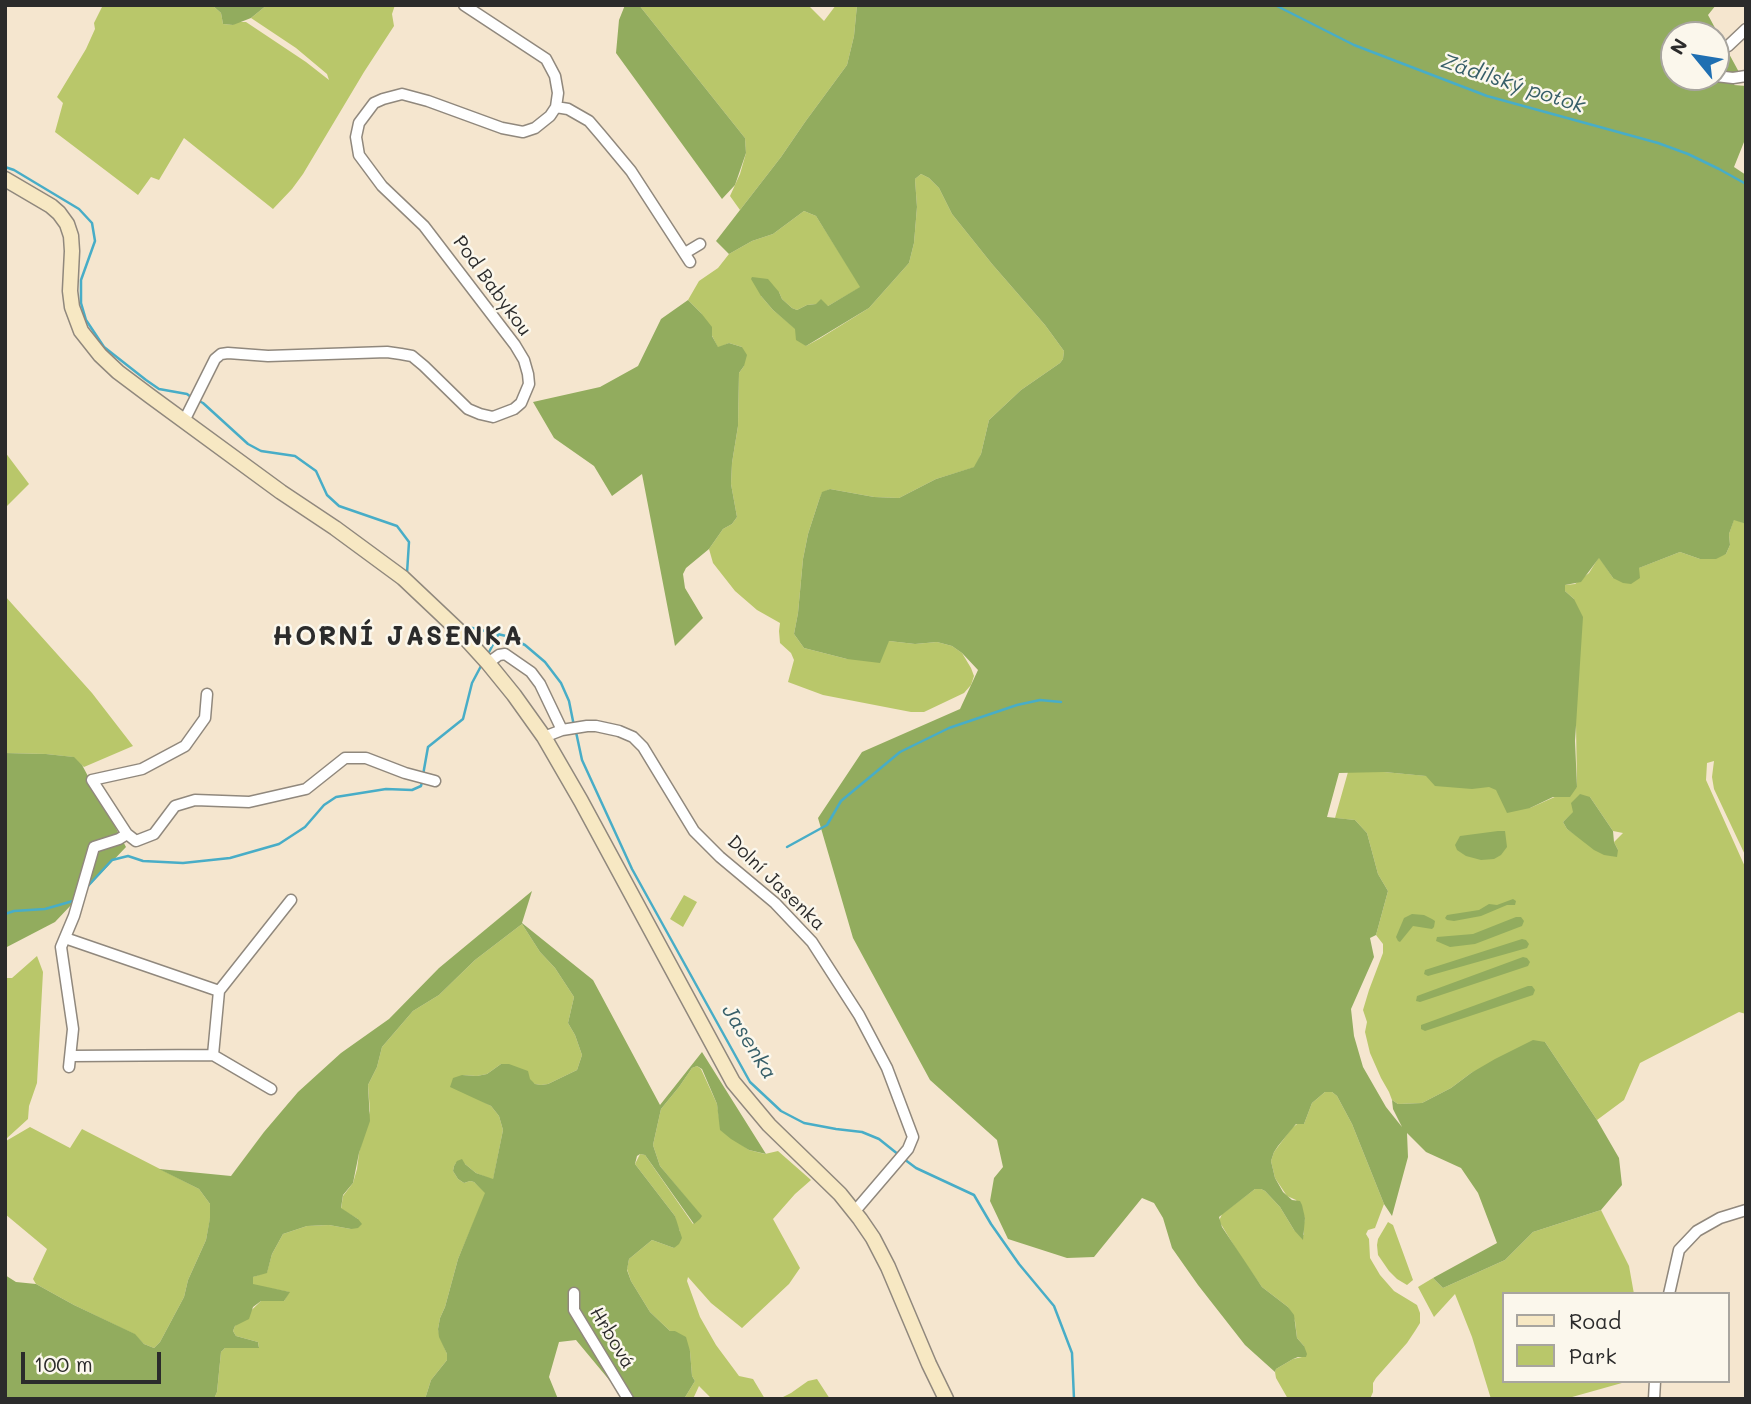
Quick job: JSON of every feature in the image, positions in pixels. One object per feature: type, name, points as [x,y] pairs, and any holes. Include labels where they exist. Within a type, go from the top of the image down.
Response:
[{"type":"street","points":[[464,5],[546,59],[555,76],[558,93],[556,107],[568,109],[589,121],[631,171],[688,258],[700,244]]},
{"type":"street","points":[[1730,45],[1746,29]]},
{"type":"street","name":"Pod Babykou","points":[[184,421],[217,356],[228,353],[279,356],[387,352],[412,356],[468,409],[492,416],[514,409],[521,403],[528,384],[524,360],[424,226],[382,186],[359,155],[356,137],[359,123],[374,103],[402,94],[502,128],[523,132],[543,124],[556,107]]},
{"type":"street","points":[[5,179],[51,206],[67,224],[72,251],[72,307],[77,323],[100,355],[118,372],[184,421],[394,572],[444,615],[514,695],[544,737],[581,801],[725,1069],[740,1092],[855,1211],[881,1252],[946,1399]]},
{"type":"street","points":[[486,660],[505,654],[531,672],[540,684],[562,730]]},
{"type":"street","points":[[207,694],[205,718],[185,746],[142,769],[92,780],[127,834],[136,841],[154,834],[175,806],[195,800],[249,802],[306,789],[345,758],[366,758],[405,774],[435,780]]},
{"type":"street","name":"Dolní Jasenka","points":[[544,737],[562,730],[596,726],[633,737],[643,747],[694,831],[720,857],[775,903],[812,942],[859,1016],[887,1068],[912,1131],[912,1142],[908,1149],[855,1211]]},
{"type":"street","points":[[127,834],[94,847],[74,916],[61,947],[73,1029],[70,1062],[213,1055],[271,1089]]},
{"type":"street","points":[[213,1055],[219,991],[291,900]]},
{"type":"street","points":[[65,938],[219,991]]},
{"type":"street","points":[[1669,1292],[1679,1250],[1697,1231],[1720,1218],[1746,1210]]},
{"type":"street","name":"Hrbová","points":[[574,1293],[574,1310],[628,1399]]},
{"type":"green space","points":[[103,5],[212,5],[221,13],[223,24],[246,22],[329,80],[327,74],[296,48],[251,18],[267,5],[395,5],[392,14],[394,26],[303,174],[273,209],[184,138],[159,180],[151,177],[138,195],[55,132],[63,103],[57,97],[86,49]]},
{"type":"green space","points":[[212,5],[267,5],[251,18],[233,25],[223,24],[221,13]]},
{"type":"green space","points":[[625,5],[639,5],[745,138],[746,153],[735,185],[722,199],[616,53],[619,20]]},
{"type":"green space","points":[[639,5],[808,5],[824,21],[836,5],[857,5],[854,36],[847,65],[740,210],[730,196],[746,153],[745,138]]},
{"type":"green space","points":[[857,5],[1716,5],[1708,15],[1711,21],[1660,21],[1660,91],[1730,91],[1730,56],[1740,74],[1734,85],[1746,86],[1746,137],[1734,167],[1746,175],[1746,524],[1734,520],[1726,554],[1716,559],[1700,559],[1680,552],[1639,568],[1640,578],[1631,584],[1613,578],[1599,558],[1581,582],[1565,585],[1565,591],[1574,599],[1583,617],[1575,741],[1577,787],[1570,797],[1553,797],[1530,808],[1507,813],[1496,790],[1489,787],[1472,789],[1435,786],[1426,776],[1384,772],[1339,773],[1327,817],[1355,820],[1367,833],[1378,874],[1388,891],[1376,935],[1370,938],[1374,957],[1351,1009],[1354,1036],[1363,1067],[1386,1107],[1402,1127],[1393,1109],[1392,1100],[1398,1104],[1422,1103],[1451,1088],[1495,1059],[1533,1040],[1545,1042],[1619,1158],[1622,1185],[1601,1210],[1533,1232],[1505,1260],[1443,1288],[1433,1278],[1497,1243],[1478,1193],[1461,1168],[1426,1152],[1407,1133],[1408,1157],[1392,1216],[1384,1204],[1352,1124],[1337,1096],[1332,1092],[1325,1092],[1312,1103],[1304,1124],[1296,1124],[1278,1146],[1271,1161],[1275,1178],[1283,1192],[1292,1200],[1300,1201],[1302,1205],[1305,1218],[1303,1240],[1280,1207],[1261,1189],[1255,1189],[1219,1217],[1222,1227],[1262,1287],[1294,1315],[1297,1338],[1304,1346],[1306,1357],[1293,1359],[1275,1372],[1245,1345],[1198,1285],[1172,1248],[1163,1218],[1154,1203],[1142,1198],[1094,1257],[1067,1258],[1008,1239],[990,1201],[994,1178],[1003,1167],[997,1140],[930,1080],[853,938],[818,818],[862,752],[960,709],[978,670],[952,646],[937,642],[915,644],[889,641],[880,663],[847,659],[804,648],[794,634],[803,559],[819,500],[822,492],[830,489],[874,497],[899,498],[936,479],[974,467],[981,454],[989,420],[1021,390],[1060,363],[1064,351],[952,214],[939,188],[921,174],[915,179],[917,207],[914,243],[909,263],[869,308],[806,346],[796,340],[795,329],[773,310],[751,279],[768,279],[782,299],[797,310],[816,304],[821,299],[828,306],[860,287],[816,216],[804,211],[773,234],[752,241],[729,254],[716,241],[847,65],[854,36]]},
{"type":"green space","points":[[921,174],[939,188],[952,214],[1064,351],[1060,363],[1021,390],[989,420],[975,467],[936,479],[899,498],[874,497],[830,489],[822,493],[819,500],[803,559],[794,634],[804,648],[847,659],[889,641],[915,644],[937,642],[952,646],[962,653],[974,676],[971,685],[964,693],[924,712],[911,712],[823,695],[788,682],[794,660],[791,653],[780,643],[780,623],[757,610],[735,591],[713,563],[709,549],[723,529],[737,517],[731,484],[738,426],[739,373],[744,366],[742,347],[729,343],[718,348],[701,313],[688,300],[699,281],[718,268],[729,254],[752,241],[773,234],[804,211],[816,216],[861,287],[828,306],[807,305],[797,310],[782,299],[779,292],[761,296],[796,329],[806,346],[819,339],[869,308],[909,263],[914,243],[917,207],[915,179]]},
{"type":"green space","points":[[688,300],[712,327],[712,336],[718,347],[729,343],[742,347],[747,355],[739,373],[738,426],[732,463],[731,484],[737,517],[683,574],[685,588],[703,618],[675,646],[642,474],[612,496],[594,466],[554,438],[533,402],[600,387],[638,366],[661,319]]},
{"type":"green space","points":[[5,452],[29,484],[5,508]]},
{"type":"green space","points":[[1734,519],[1746,524],[1746,857],[1714,789],[1714,761],[1707,763],[1706,780],[1746,869],[1746,1014],[1739,1012],[1640,1063],[1624,1100],[1597,1120],[1545,1042],[1471,1073],[1451,1088],[1422,1103],[1398,1104],[1392,1100],[1381,1078],[1370,1053],[1365,1032],[1367,1022],[1363,1010],[1383,953],[1383,944],[1376,935],[1388,891],[1378,874],[1367,833],[1355,820],[1335,818],[1348,772],[1384,772],[1497,785],[1530,808],[1577,787],[1574,599],[1565,591],[1565,585],[1575,584],[1589,573],[1599,557],[1613,578],[1680,552],[1700,559],[1726,554],[1730,545],[1729,534]],"holes":[[[1590,797],[1613,831],[1623,833],[1614,842],[1618,850],[1577,836],[1567,829],[1563,822]]]},
{"type":"green space","points":[[5,596],[92,693],[133,746],[84,767],[73,757],[5,753]]},
{"type":"green space","points":[[5,753],[74,757],[82,765],[126,847],[55,922],[5,948]]},
{"type":"green space","points":[[1580,794],[1590,797],[1613,831],[1617,857],[1594,850],[1567,829],[1563,822],[1573,812],[1571,803]]},
{"type":"green space","points":[[1505,831],[1507,847],[1494,859],[1481,860],[1466,856],[1457,850],[1455,845],[1460,836]]},
{"type":"green space","points":[[532,891],[522,923],[593,980],[660,1105],[702,1052],[766,1154],[749,1150],[720,1130],[717,1104],[702,1069],[697,1066],[692,1068],[661,1109],[653,1145],[660,1166],[702,1216],[700,1219],[694,1224],[645,1155],[637,1156],[635,1164],[675,1216],[682,1238],[674,1248],[652,1240],[629,1259],[627,1270],[650,1312],[670,1331],[686,1337],[695,1381],[684,1399],[625,1399],[576,1340],[559,1342],[549,1377],[558,1399],[425,1399],[431,1380],[447,1360],[439,1337],[440,1318],[458,1259],[485,1193],[474,1182],[464,1183],[458,1179],[453,1171],[454,1166],[462,1159],[476,1173],[493,1179],[503,1130],[499,1116],[491,1106],[450,1087],[453,1078],[487,1074],[501,1064],[509,1064],[528,1071],[535,1084],[548,1084],[577,1070],[582,1055],[568,1023],[574,997],[522,924],[475,960],[439,995],[413,1011],[382,1047],[377,1067],[368,1085],[370,1121],[359,1153],[353,1183],[343,1195],[341,1208],[362,1224],[351,1229],[329,1225],[307,1226],[283,1234],[272,1254],[267,1273],[253,1277],[253,1284],[290,1292],[284,1301],[261,1301],[253,1307],[249,1319],[235,1326],[233,1331],[236,1336],[258,1342],[259,1348],[225,1348],[221,1352],[214,1399],[5,1399],[5,1275],[16,1282],[36,1284],[135,1334],[144,1344],[154,1348],[160,1342],[184,1297],[188,1280],[206,1240],[210,1218],[210,1204],[199,1189],[159,1169],[231,1176],[298,1092],[341,1053],[389,1019],[439,968]]},
{"type":"green space","points":[[684,895],[697,902],[683,927],[670,919]]},
{"type":"green space","points":[[1513,899],[1516,901],[1515,905],[1507,905],[1481,916],[1454,921],[1445,918],[1447,915],[1479,910],[1489,904],[1497,905]]},
{"type":"green space","points":[[1412,914],[1432,919],[1435,921],[1434,927],[1413,926],[1400,942],[1396,937],[1404,918]]},
{"type":"green space","points":[[1521,917],[1524,921],[1522,926],[1475,944],[1450,947],[1436,941],[1437,937],[1473,934]]},
{"type":"green space","points":[[522,924],[574,997],[568,1023],[582,1055],[577,1070],[548,1084],[535,1084],[501,1064],[487,1074],[462,1075],[478,1099],[491,1106],[499,1116],[503,1130],[493,1180],[476,1173],[465,1164],[456,1163],[454,1166],[453,1171],[458,1179],[464,1183],[474,1182],[486,1193],[458,1259],[440,1318],[438,1329],[447,1360],[431,1380],[425,1399],[214,1399],[221,1352],[225,1348],[259,1347],[258,1342],[236,1336],[233,1331],[235,1326],[261,1301],[284,1301],[289,1292],[253,1285],[253,1277],[267,1272],[272,1254],[283,1234],[307,1226],[329,1225],[351,1229],[358,1219],[341,1209],[343,1196],[353,1183],[357,1169],[370,1111],[368,1085],[377,1067],[382,1047],[413,1011],[439,995],[475,960]]},
{"type":"green space","points":[[1522,939],[1529,944],[1527,948],[1428,976],[1424,974],[1425,970]]},
{"type":"green space","points":[[37,956],[43,972],[37,1083],[29,1106],[28,1119],[6,1141],[30,1127],[70,1148],[82,1129],[199,1189],[210,1204],[206,1240],[188,1280],[184,1297],[160,1342],[154,1348],[144,1344],[134,1334],[36,1284],[33,1279],[47,1249],[5,1214],[5,978],[12,978]]},
{"type":"green space","points":[[1523,957],[1530,962],[1528,966],[1420,1002],[1416,1001],[1417,996]]},
{"type":"green space","points":[[1528,986],[1535,990],[1533,995],[1425,1031],[1421,1029],[1421,1025]]},
{"type":"green space","points":[[697,1066],[701,1069],[717,1104],[721,1130],[749,1150],[765,1154],[778,1151],[811,1180],[773,1219],[800,1268],[789,1284],[742,1328],[711,1303],[688,1277],[687,1281],[700,1317],[716,1345],[739,1376],[753,1379],[765,1399],[712,1399],[699,1386],[693,1399],[684,1399],[695,1381],[692,1376],[690,1351],[676,1332],[670,1331],[650,1312],[631,1281],[627,1269],[629,1259],[652,1240],[674,1248],[680,1231],[675,1216],[635,1164],[640,1154],[645,1155],[693,1224],[701,1216],[660,1166],[653,1145],[661,1109],[692,1068]]},
{"type":"green space","points":[[1325,1092],[1332,1092],[1337,1096],[1352,1124],[1384,1204],[1375,1228],[1368,1230],[1366,1234],[1369,1239],[1370,1258],[1394,1291],[1417,1305],[1420,1313],[1420,1323],[1407,1343],[1373,1383],[1370,1399],[1288,1399],[1275,1372],[1293,1359],[1302,1357],[1304,1346],[1297,1338],[1295,1321],[1288,1307],[1262,1287],[1219,1221],[1222,1214],[1255,1189],[1261,1189],[1280,1207],[1294,1230],[1304,1235],[1305,1218],[1296,1200],[1287,1196],[1275,1178],[1271,1161],[1274,1152],[1292,1128],[1297,1124],[1304,1124],[1312,1103]]},
{"type":"green space","points":[[1601,1210],[1629,1266],[1634,1292],[1502,1292],[1502,1383],[1622,1383],[1565,1399],[1491,1399],[1472,1337],[1455,1294],[1434,1317],[1418,1287],[1433,1278],[1443,1288],[1505,1260],[1533,1232]]},
{"type":"green space","points":[[1388,1222],[1393,1225],[1413,1280],[1407,1285],[1389,1271],[1378,1255],[1378,1239]]},
{"type":"green space","points":[[817,1379],[830,1399],[779,1399],[808,1381]]},
{"type":"waterway","name":"Zádilský potok","points":[[1275,5],[1354,45],[1487,96],[1658,143],[1688,154],[1746,184]]},
{"type":"waterway","name":"Jasenka","points":[[5,167],[79,209],[92,223],[95,241],[81,280],[81,303],[86,320],[104,347],[159,389],[191,397]]},
{"type":"waterway","name":"Jasenka","points":[[197,400],[248,444],[261,451],[295,456],[316,471],[327,495],[339,506],[397,526],[409,542],[407,573]]},
{"type":"waterway","name":"Jasenka","points":[[464,626],[506,636],[525,645],[545,662],[561,683],[569,701],[574,726]]},
{"type":"waterway","points":[[488,654],[498,635]]},
{"type":"waterway","points":[[423,775],[428,747],[463,719],[472,683],[481,666]]},
{"type":"waterway","points":[[787,847],[827,825],[841,801],[900,752],[949,728],[1017,705],[1040,700],[1061,702]]},
{"type":"waterway","name":"Jasenka","points":[[576,732],[582,760],[632,869],[750,1082],[781,1111],[804,1123],[862,1132],[879,1139],[899,1155]]},
{"type":"waterway","points":[[88,886],[112,860],[128,856],[143,861],[183,863],[230,858],[279,844],[305,827],[324,805],[336,797],[386,789],[412,790],[421,786],[422,782]]},
{"type":"waterway","points":[[5,914],[45,909],[73,901]]},
{"type":"waterway","name":"Jasenka","points":[[904,1159],[916,1168],[974,1195],[1019,1264],[1054,1306],[1072,1353],[1074,1399]]},
{"type":"district","name":"HORNÍ JASENKA","points":[[398,637]]}]
